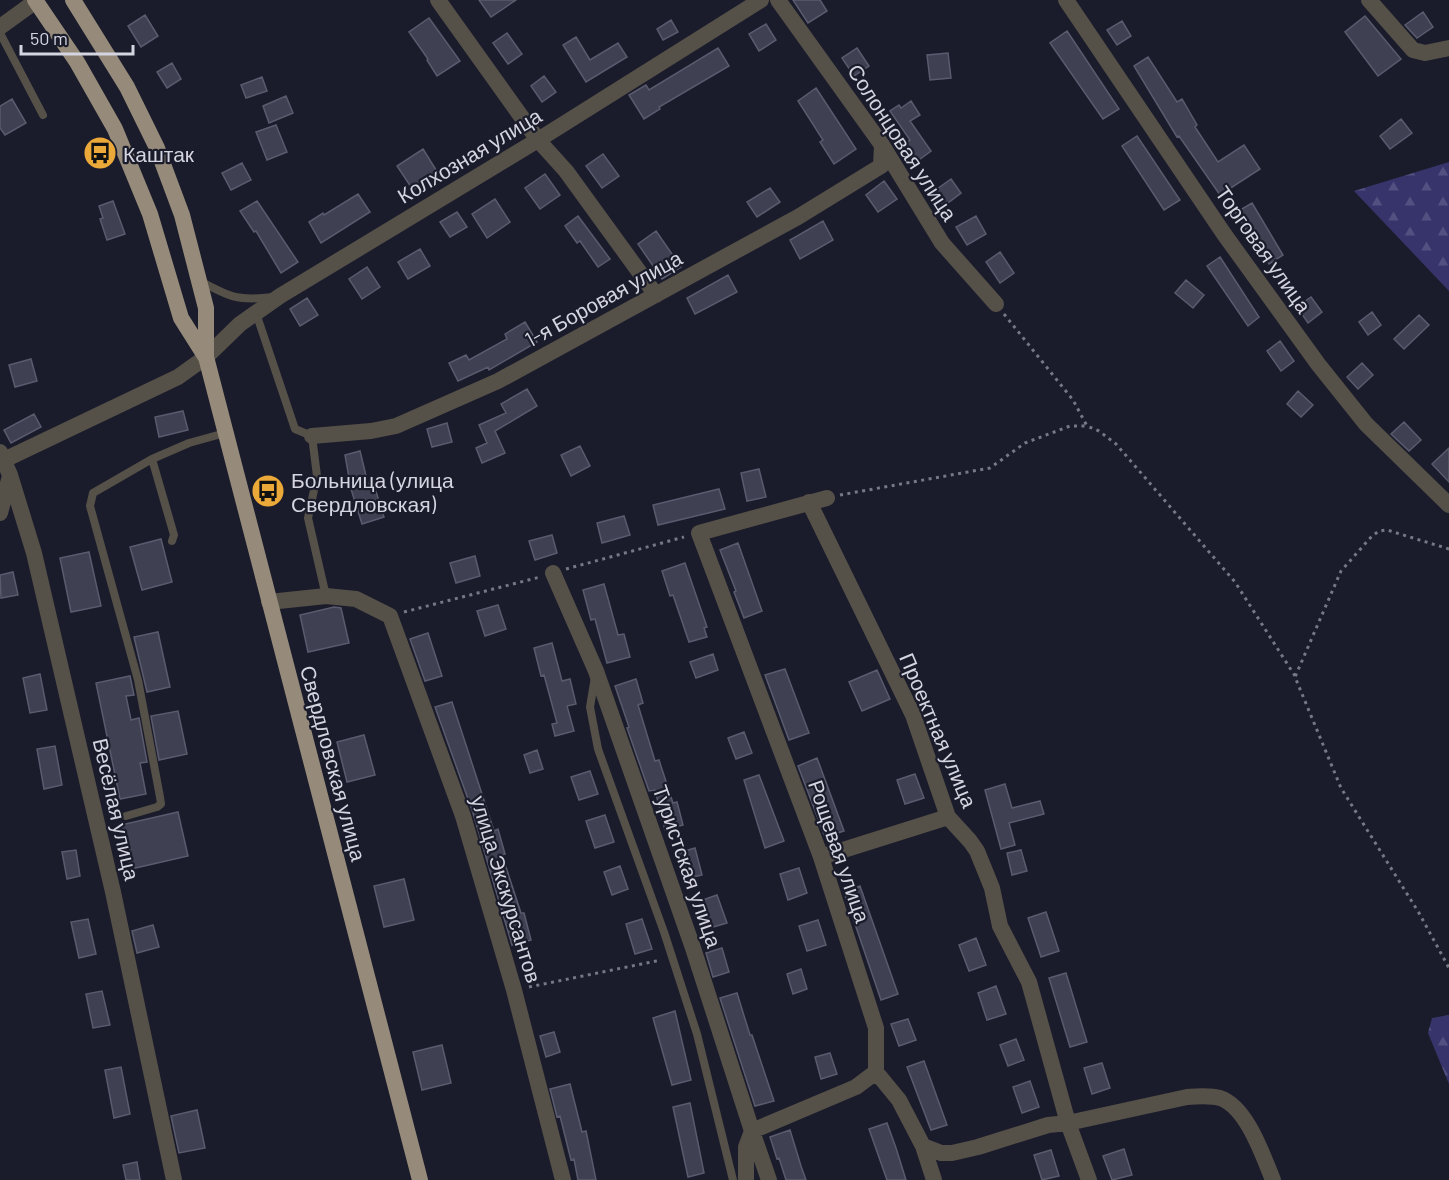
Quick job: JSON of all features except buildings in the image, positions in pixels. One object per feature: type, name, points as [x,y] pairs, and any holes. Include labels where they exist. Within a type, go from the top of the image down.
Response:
[{"type":"highway","name":"Свердловская улица","points":[[73,0],[127,87],[157,148],[182,215],[206,308],[206,357],[420,1180]]},
{"type":"highway","name":"Свердловская улица","points":[[36,1],[77,62],[115,129],[150,214],[181,318],[206,357]]},
{"type":"street","points":[[438,0],[538,140],[566,171],[656,295]]},
{"type":"street","name":"Колхозная улица","points":[[4,462],[178,376],[206,357],[240,324],[280,297],[538,140],[761,0]]},
{"type":"street","name":"Солонцовая улица","points":[[778,0],[882,145],[942,243],[996,304]]},
{"type":"street","name":"Торговая улица","points":[[1066,0],[1224,234],[1317,364],[1366,424],[1449,505]]},
{"type":"street","points":[[1369,0],[1413,50],[1425,53],[1449,48]]},
{"type":"street","points":[[0,27],[36,1]]},
{"type":"street","name":"1-я Боровая улица","points":[[312,436],[371,431],[396,426],[498,381],[798,217],[881,166],[882,145]]},
{"type":"street","points":[[0,513],[4,462]]},
{"type":"street","name":"Весёлая улица","points":[[4,462],[37,564],[113,892],[174,1180]]},
{"type":"street","points":[[809,502],[827,498]]},
{"type":"street","name":"Рощевая улица","points":[[809,502],[699,533],[820,857],[876,1028],[876,1072]]},
{"type":"street","name":"Проектная улица","points":[[809,502],[913,715],[948,817],[977,851],[992,888],[1000,926],[1029,982],[1068,1123],[1089,1180]]},
{"type":"street","name":"Туристская улица","points":[[553,573],[596,671],[693,948],[752,1131],[746,1148],[746,1180]]},
{"type":"street","points":[[269,602],[326,596]]},
{"type":"street","name":"улица Экскурсантов","points":[[326,596],[356,599],[390,616],[463,816],[514,990],[563,1180]]},
{"type":"street","points":[[820,857],[948,817]]},
{"type":"street","points":[[769,1180],[752,1131],[856,1087],[876,1072],[898,1100],[922,1146],[934,1180]]},
{"type":"street","points":[[922,1146],[941,1153],[952,1153],[1048,1125],[1068,1123],[1187,1097],[1220,1098],[1232,1104],[1249,1126],[1273,1180]]},
{"type":"lane","points":[[0,33],[43,115]]},
{"type":"lane","points":[[199,280],[219,292],[239,299],[280,297]]},
{"type":"lane","points":[[256,313],[295,429],[312,436],[317,476],[308,518],[326,596]]},
{"type":"lane","points":[[126,816],[161,804],[138,680],[90,506],[93,493],[152,459],[189,443],[225,433]]},
{"type":"lane","points":[[152,459],[174,535],[172,541]]},
{"type":"lane","points":[[596,671],[590,707],[598,749],[672,956],[697,1034],[733,1180]]},
{"type":"path","points":[[996,304],[1072,400],[1087,426]]},
{"type":"path","points":[[827,498],[990,468],[1025,443],[1070,426],[1087,426],[1099,431],[1116,444],[1235,582],[1295,677],[1341,788],[1419,913],[1449,968]]},
{"type":"path","points":[[1295,677],[1341,571],[1372,536],[1379,531],[1388,530],[1449,549]]},
{"type":"path","points":[[514,990],[672,956]]},
{"type":"green space","points":[[1449,162],[1449,291],[1354,191]]},
{"type":"green space","points":[[1449,1015],[1449,1084],[1428,1033],[1432,1018]]},
{"type":"place","name":"Каштак","points":[[100,153]]},
{"type":"place","name":"Больница (улица Свердловская)","points":[[268,491]]}]
